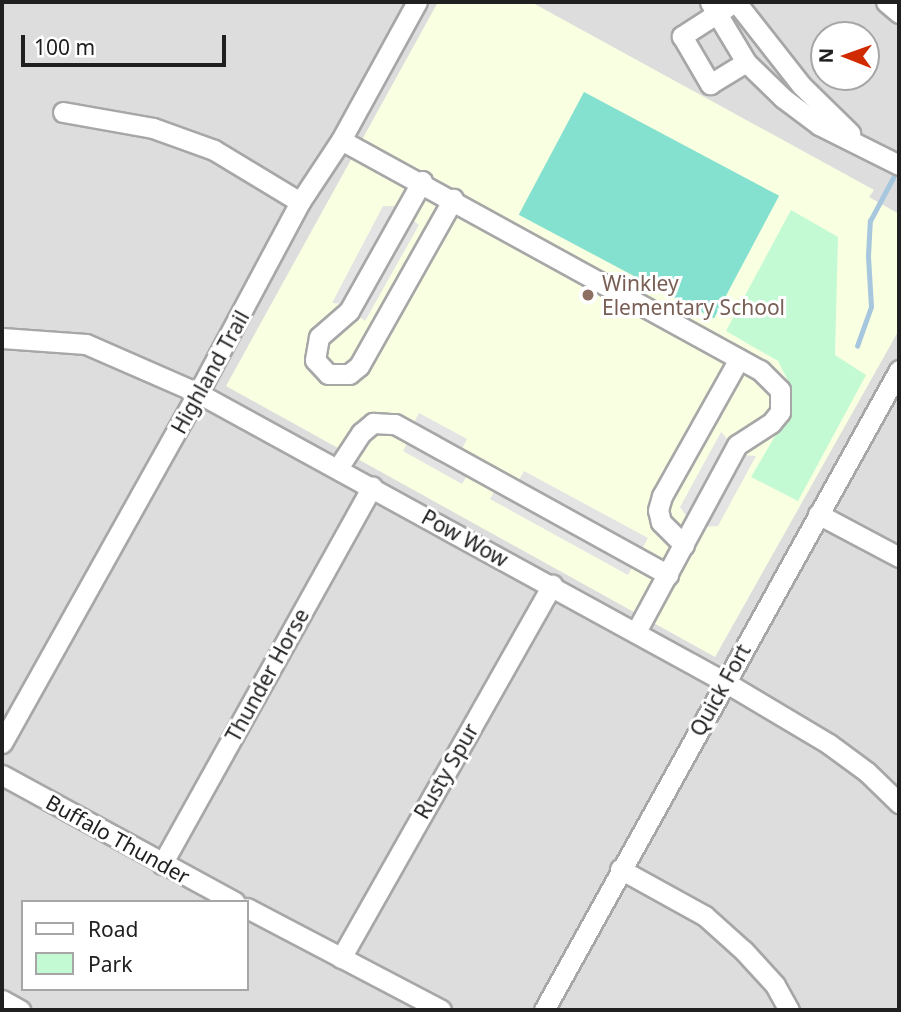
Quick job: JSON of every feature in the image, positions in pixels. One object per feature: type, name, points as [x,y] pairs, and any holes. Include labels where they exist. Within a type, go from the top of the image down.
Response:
[{"type":"street","name":"Highland Trail","points":[[2,743],[198,393],[300,202],[341,140],[416,2]]},
{"type":"street","points":[[746,62],[710,84],[682,36],[712,8],[735,2],[801,85],[867,147]]},
{"type":"street","points":[[886,2],[899,13]]},
{"type":"street","points":[[712,8],[746,62],[799,111],[819,125],[899,165]]},
{"type":"street","points":[[63,112],[153,128],[214,150],[300,202]]},
{"type":"street","points":[[341,140],[422,181],[761,370],[780,390],[780,412],[771,423],[737,445],[636,632]]},
{"type":"street","points":[[422,181],[349,311],[318,337],[315,360],[328,374],[349,374],[359,366],[453,199]]},
{"type":"street","name":"Pow Wow","points":[[2,338],[86,344],[198,393],[372,486],[724,682],[829,744],[867,772],[899,803]]},
{"type":"street","points":[[684,545],[661,522],[658,510],[662,496],[739,359]]},
{"type":"street","name":"Quick Fort","points":[[544,1010],[899,370]]},
{"type":"street","points":[[338,468],[361,433],[373,423],[395,424],[668,575]]},
{"type":"street","name":"Thunder Horse","points":[[162,864],[372,486]]},
{"type":"street","points":[[818,513],[899,557]]},
{"type":"street","name":"Rusty Spur","points":[[341,958],[552,585]]},
{"type":"street","name":"Buffalo Thunder","points":[[2,775],[230,900]]},
{"type":"street","points":[[620,869],[705,916],[744,951],[775,985],[789,1010]]},
{"type":"street","points":[[248,909],[441,1010]]},
{"type":"street","points":[[2,1000],[20,1010]]},
{"type":"shaded area","points":[[2,2],[899,2],[899,1010],[2,1010]]},
{"type":"shaded area","name":"Winkley Elementary School","points":[[438,2],[531,2],[874,190],[869,197],[899,214],[899,330],[715,657],[226,386]]},
{"type":"shaded area","points":[[584,92],[779,196],[714,318],[519,215]]},
{"type":"shaded area","points":[[383,206],[397,206],[419,225],[365,321],[344,304],[332,303]]},
{"type":"shaded area","points":[[419,413],[467,439],[462,449],[519,480],[524,471],[648,538],[628,575],[490,499],[496,489],[468,474],[462,484],[403,451],[408,441],[405,439]]},
{"type":"shaded area","points":[[721,432],[742,455],[756,456],[718,526],[704,527],[687,517],[680,507]]},
{"type":"green space","points":[[791,210],[838,237],[835,355],[866,375],[798,501],[751,477],[791,409],[790,385],[778,361],[726,331]]},
{"type":"waterway","points":[[857,346],[871,307],[868,256],[870,221],[893,178]]},
{"type":"place","name":"Winkley Elementary School","points":[[588,295]]}]
